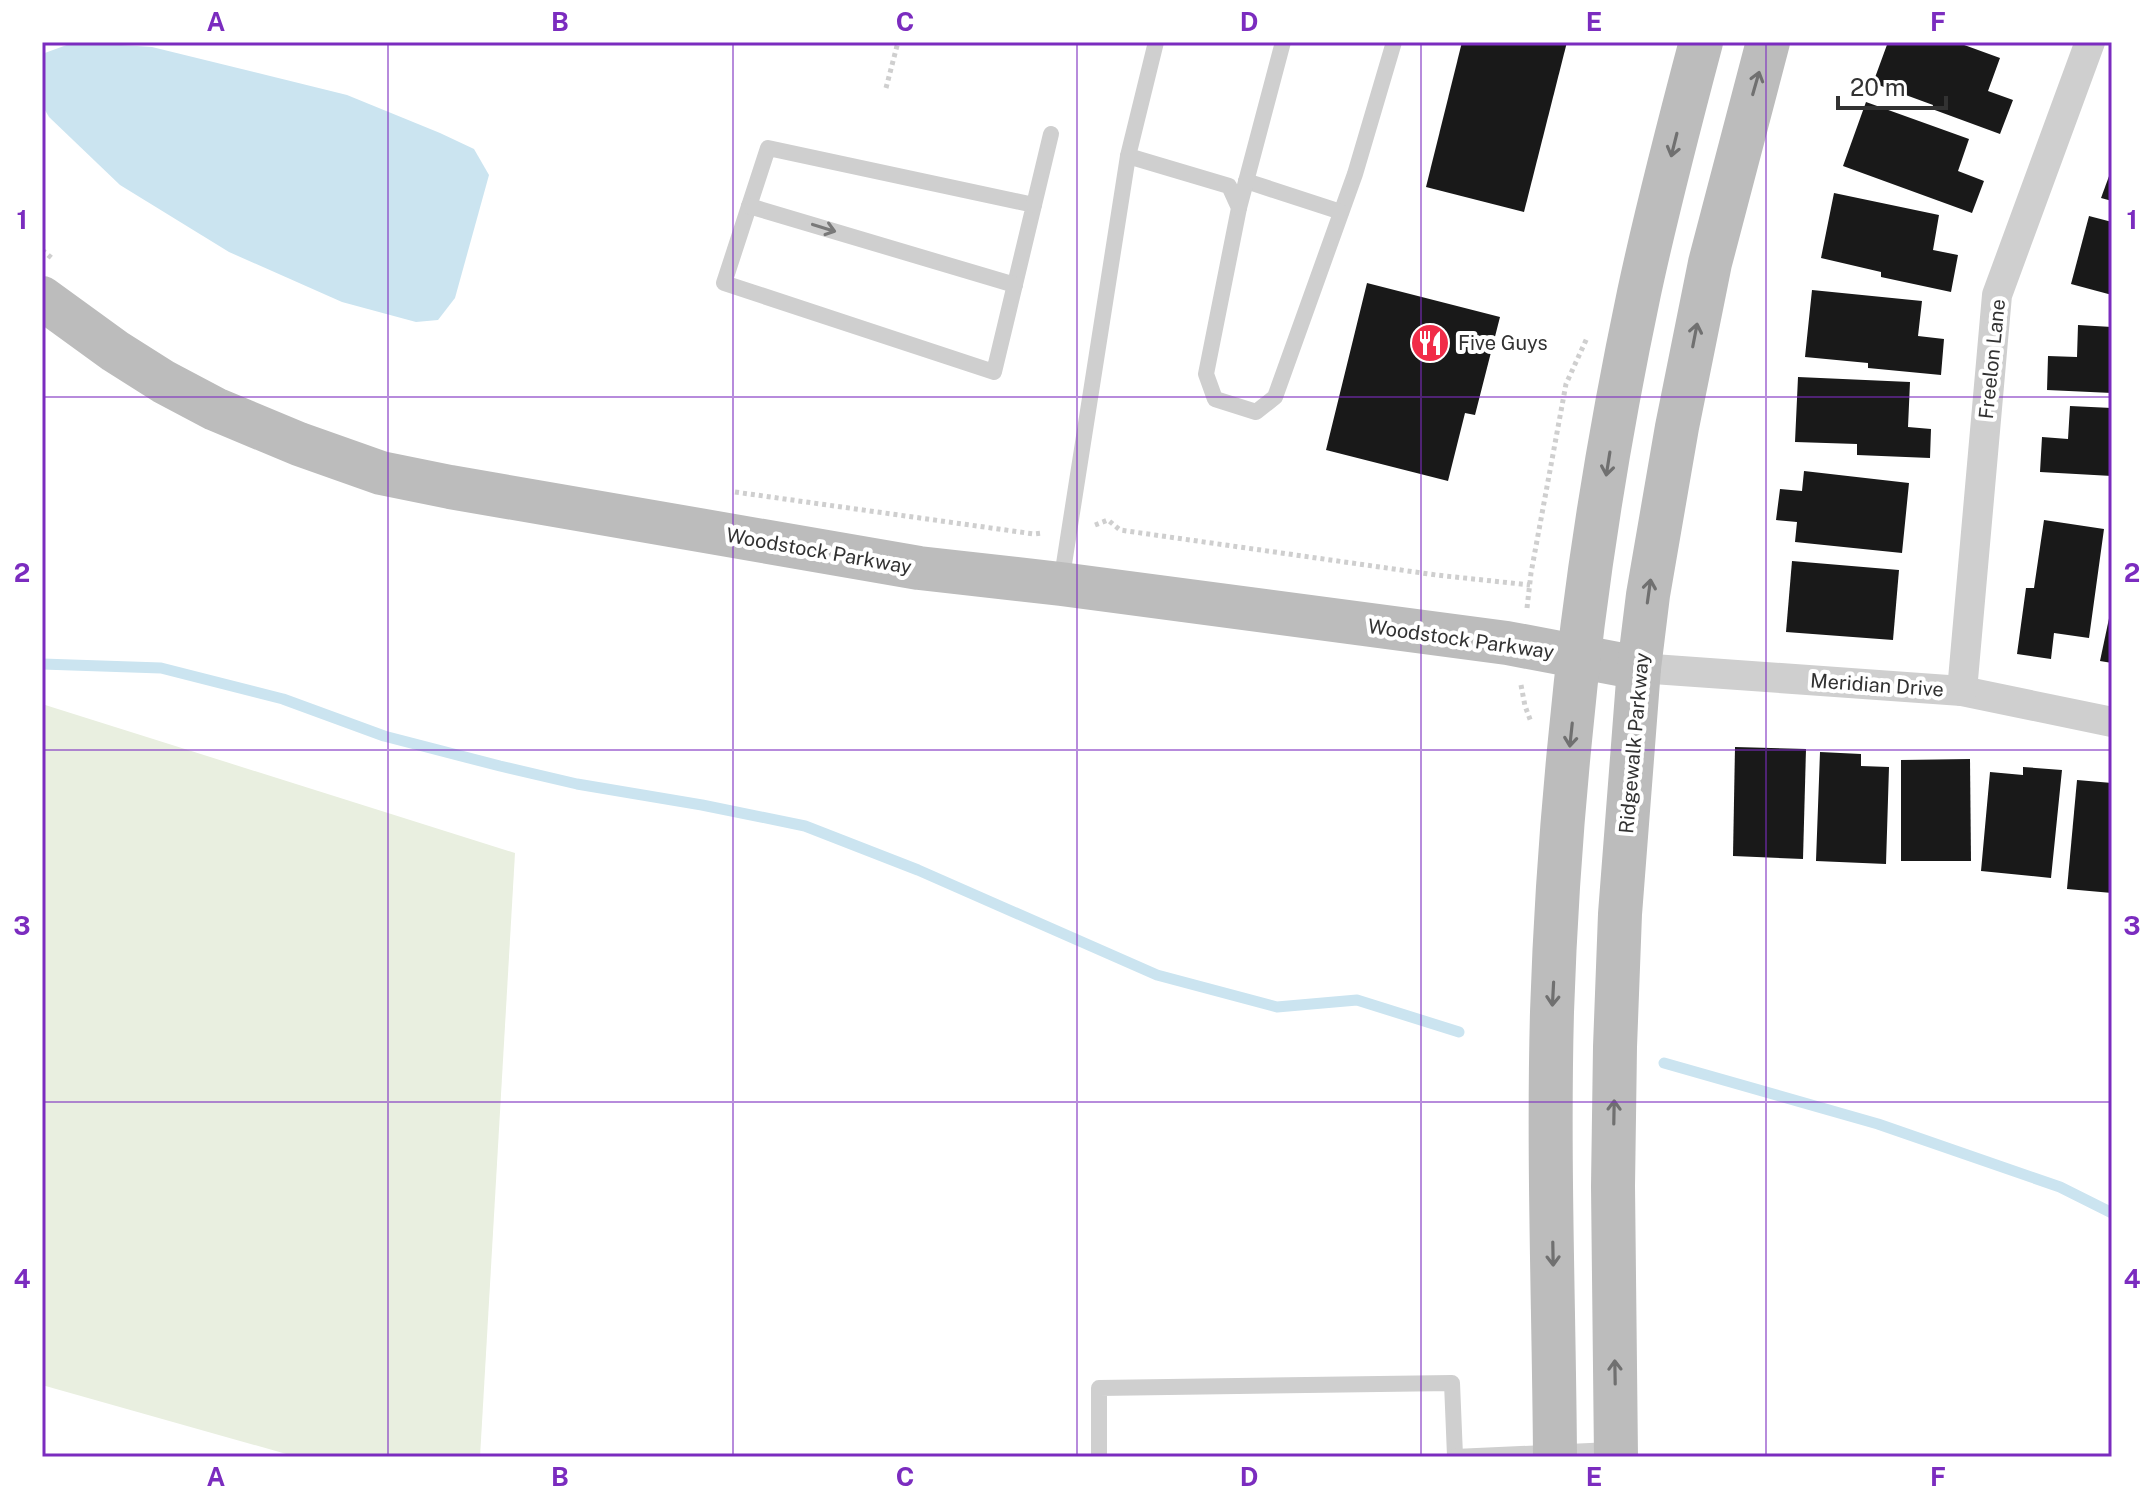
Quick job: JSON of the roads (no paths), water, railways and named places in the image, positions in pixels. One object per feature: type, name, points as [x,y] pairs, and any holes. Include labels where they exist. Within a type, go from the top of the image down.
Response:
[{"type":"main road","points":[[1555,1455],[1552,1012],[1570,740],[1590,576],[1620,387],[1653,233],[1701,42]]},
{"type":"main road","name":"Ridgewalk Parkway","points":[[1616,1454],[1615,1047],[1620,914],[1639,668],[1648,595],[1677,427],[1710,263],[1768,42]]},
{"type":"main road","name":"Woodstock Parkway","points":[[48,279],[115,351],[164,382],[215,409],[299,444],[381,473],[919,568],[1507,643],[1639,668]]},
{"type":"street","name":"Freelon Lane","points":[[1962,691],[1997,295],[2090,42]]},
{"type":"street","name":"Meridian Drive","points":[[1639,668],[1962,691],[2112,722]]},
{"type":"lane","points":[[1061,584],[1128,156],[1156,42]]},
{"type":"lane","points":[[1283,42],[1239,208],[1206,374],[1215,399],[1256,412],[1275,397],[1355,174],[1394,42]]},
{"type":"lane","points":[[1034,205],[768,148],[724,283],[994,372],[1015,285],[1051,134]]},
{"type":"lane","points":[[1128,156],[1229,186],[1239,208]]},
{"type":"lane","points":[[1246,181],[1341,212]]},
{"type":"lane","points":[[749,206],[1015,285]]},
{"type":"lane","points":[[1099,1457],[1099,1388],[1452,1383],[1455,1457],[1616,1454]]},
{"type":"water","points":[[75,42],[152,47],[347,95],[474,149],[489,175],[455,298],[438,320],[416,322],[342,302],[229,252],[120,185],[49,117],[42,105],[42,54]]},
{"type":"waterway","points":[[42,664],[161,668],[283,699],[384,736],[500,766],[577,784],[805,826],[918,870],[1157,975],[1277,1007],[1357,1000],[1459,1032]]},
{"type":"waterway","points":[[1664,1063],[1878,1124],[2060,1187],[2112,1213]]},
{"type":"place","name":"Five Guys","points":[[1430,343]]}]
